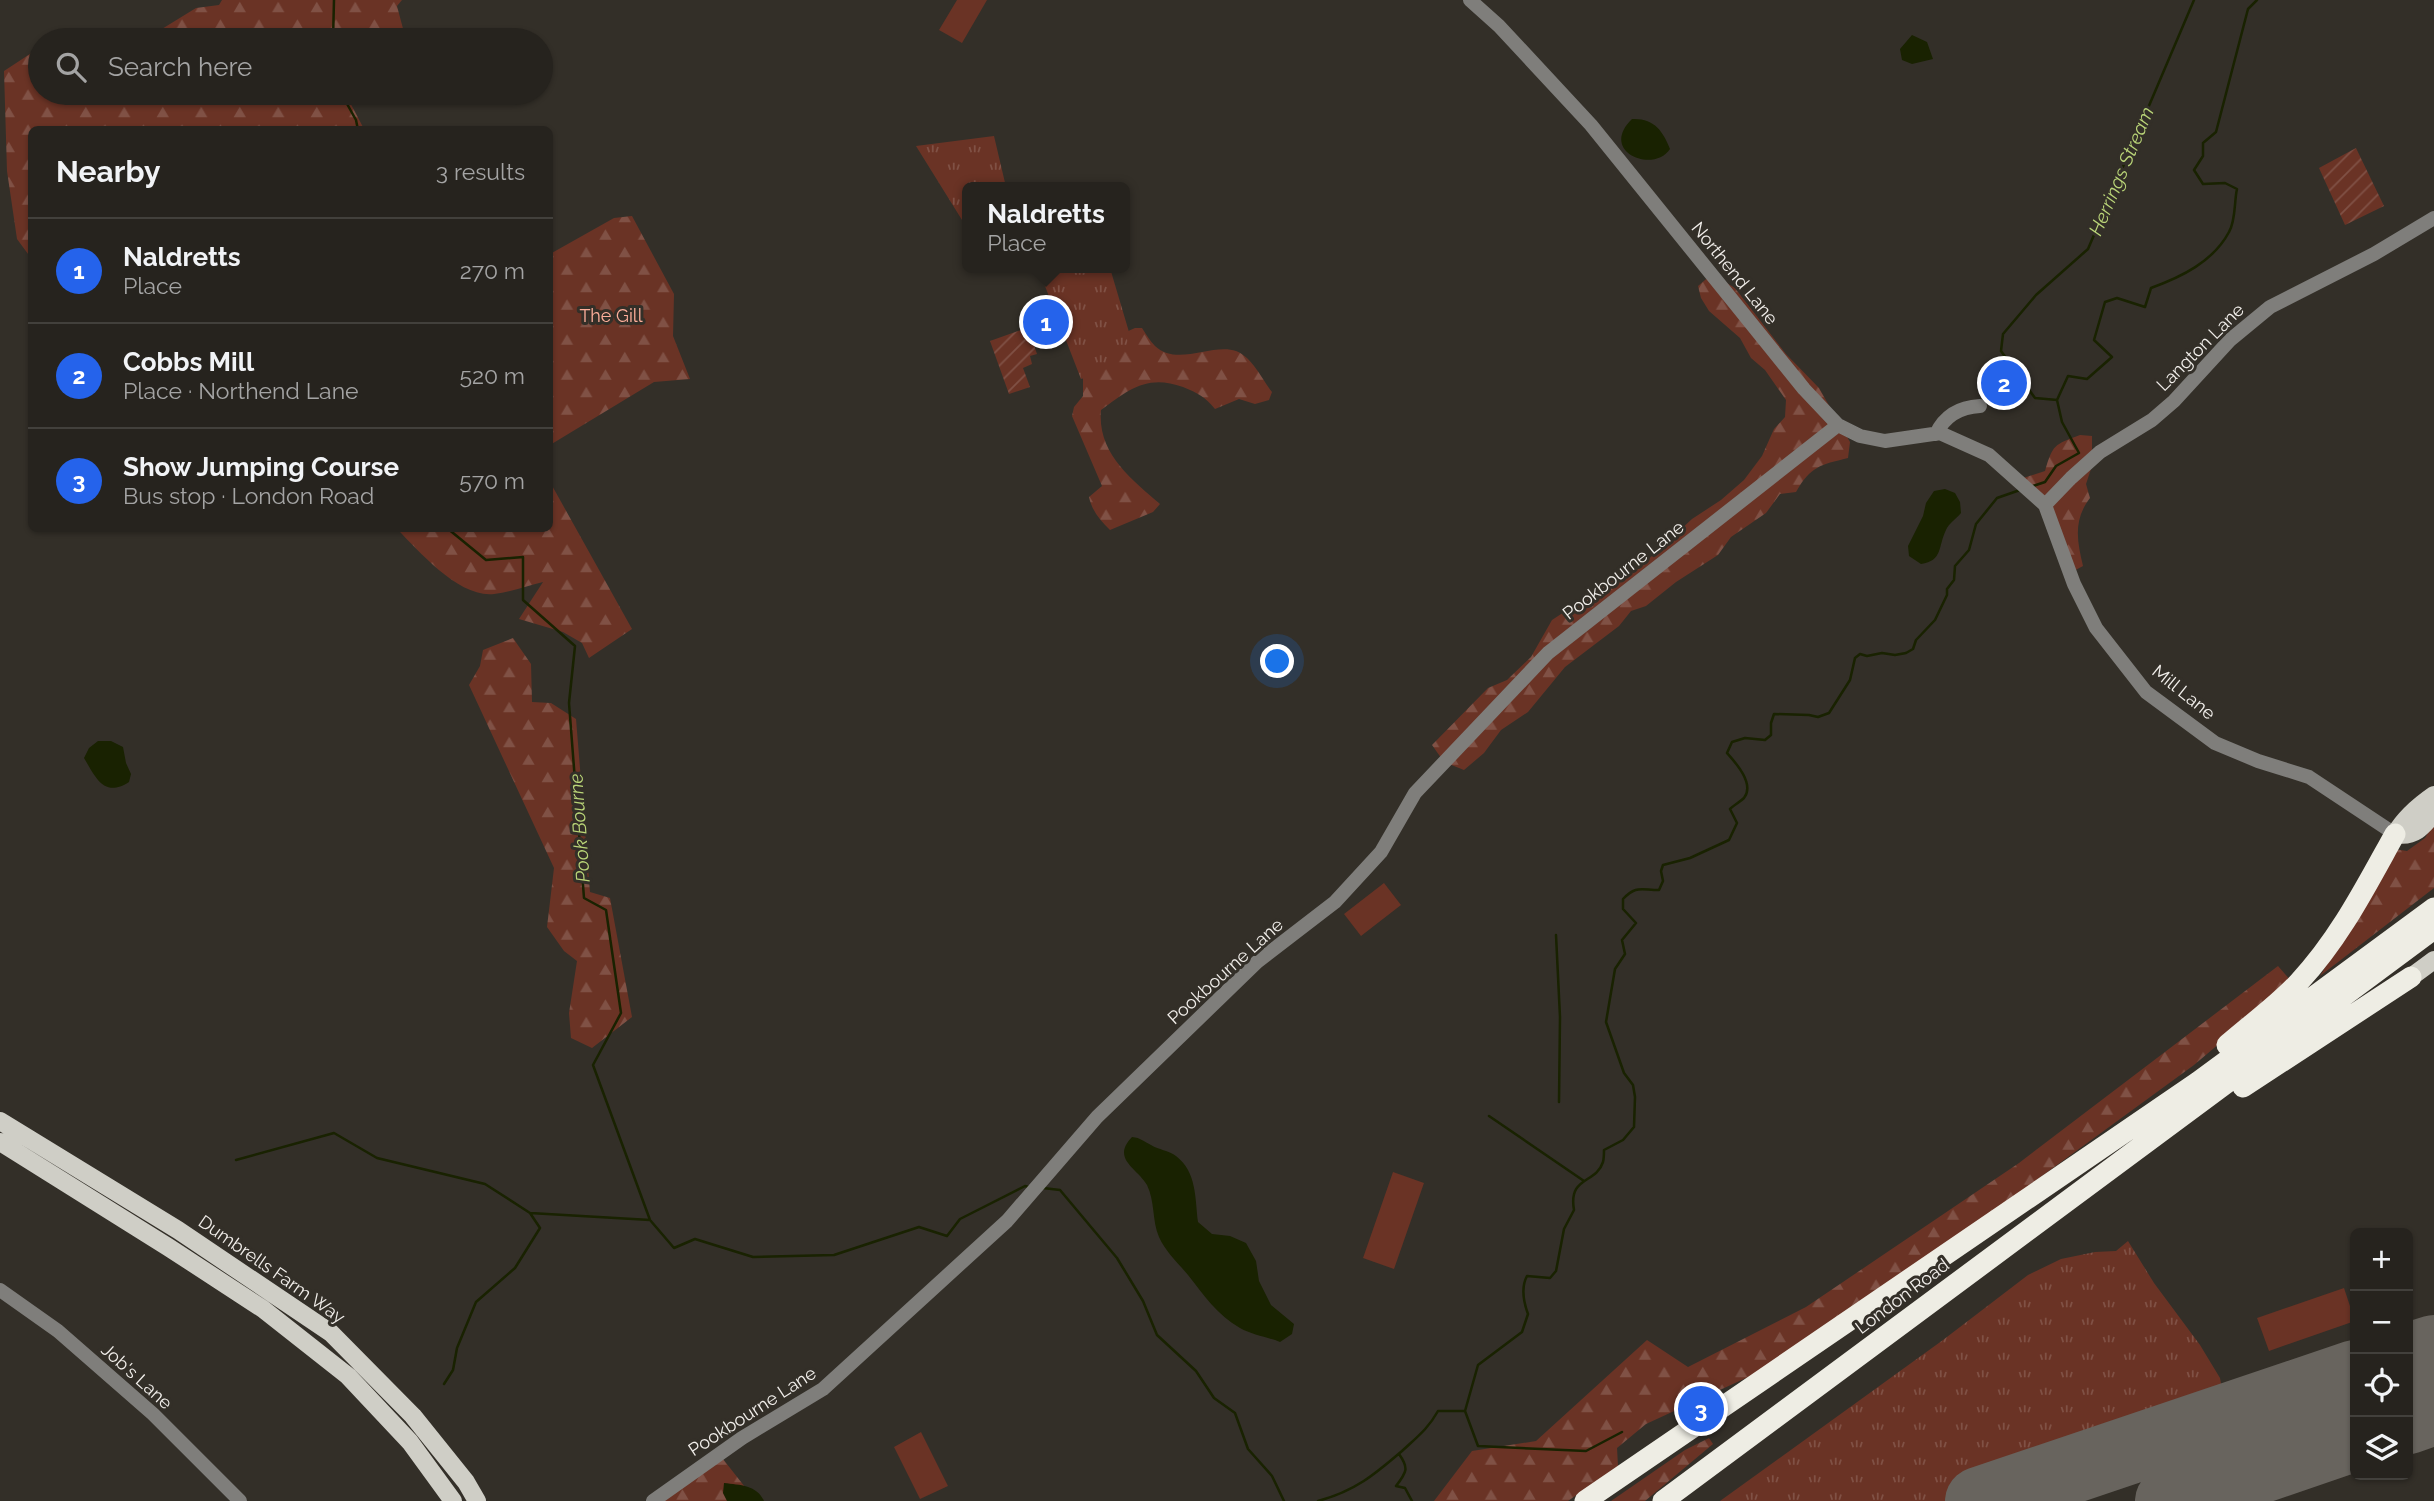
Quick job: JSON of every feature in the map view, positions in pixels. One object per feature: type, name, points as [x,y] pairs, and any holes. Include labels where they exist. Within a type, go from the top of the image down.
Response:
[{"type":"highway","points":[[2198,1082],[2210,1060],[2298,984],[2329,947],[2399,828]]},
{"type":"highway","points":[[1585,1501],[2198,1082],[2434,908]]},
{"type":"highway","name":"London Road","points":[[1662,1501],[2434,929]]},
{"type":"highway","points":[[2168,1127],[2189,1123],[2411,976]]},
{"type":"main road","points":[[2434,795],[2399,828],[2404,836],[2416,833],[2434,813]]},
{"type":"main road","points":[[2411,976],[2434,960]]},
{"type":"main road","name":"Dumbrells Farm Way","points":[[0,1121],[178,1230],[331,1333],[412,1416],[466,1482],[477,1501]]},
{"type":"main road","points":[[0,1142],[263,1310],[348,1376],[410,1442],[453,1501]]},
{"type":"street","name":"Northend Lane","points":[[1470,0],[1499,26],[1591,125],[1804,389],[1838,425],[1860,436],[1885,440],[1936,434],[1990,454],[2017,480]]},
{"type":"street","name":"Langton Lane","points":[[2045,505],[2100,452],[2152,420],[2174,401],[2230,340],[2270,306],[2374,254],[2434,218]]},
{"type":"street","points":[[1936,434],[1945,419],[1957,410],[1980,406]]},
{"type":"street","name":"Pookbourne Lane","points":[[653,1501],[743,1438],[823,1389],[1007,1222],[1097,1117],[1257,962],[1335,902],[1381,852],[1415,793],[1548,653],[1838,425]]},
{"type":"street","name":"Mill Lane","points":[[2017,480],[2045,505],[2074,584],[2094,623],[2126,669],[2146,692],[2215,743],[2258,761],[2309,777],[2378,821],[2399,828]]},
{"type":"street","name":"Job's Lane","points":[[0,1290],[58,1331],[142,1405],[240,1501]]},
{"type":"green space","points":[[222,0],[402,0],[397,6],[403,28],[164,28],[196,8],[219,5]]},
{"type":"green space","points":[[957,0],[987,0],[962,43],[939,30]]},
{"type":"green space","points":[[28,55],[28,105],[351,105],[362,126],[28,126],[28,254],[17,239],[7,171],[4,71]]},
{"type":"green space","points":[[994,136],[1005,182],[962,182],[962,220],[916,146]]},
{"type":"green space","points":[[2356,148],[2384,206],[2345,225],[2319,168]]},
{"type":"green space","name":"The Gill","points":[[632,216],[674,294],[673,336],[690,379],[654,382],[553,443],[553,252],[614,218]]},
{"type":"green space","points":[[1040,273],[1111,273],[1137,359],[1081,379]]},
{"type":"green space","points":[[1712,274],[1735,288],[1786,354],[1819,388],[1850,442],[1848,458],[1817,468],[1796,492],[1780,494],[1766,513],[1731,537],[1718,555],[1676,582],[1646,606],[1631,611],[1619,626],[1565,667],[1528,712],[1501,730],[1484,753],[1464,770],[1444,762],[1432,745],[1488,688],[1507,680],[1531,657],[1552,620],[1628,570],[1639,568],[1692,519],[1721,500],[1744,480],[1762,456],[1774,429],[1785,417],[1786,400],[1765,370],[1751,358],[1740,338],[1709,311],[1701,298],[1698,286]]},
{"type":"green space","points":[[1142,328],[1155,346],[1174,355],[1227,349],[1236,351],[1252,363],[1272,392],[1269,400],[1255,404],[1239,399],[1215,409],[1201,396],[1183,387],[1171,383],[1149,383],[1130,390],[1101,410],[1104,439],[1110,452],[1128,475],[1160,504],[1153,512],[1110,530],[1090,502],[1089,497],[1102,486],[1072,416],[1074,407],[1083,396],[1083,374],[1106,366],[1128,345],[1126,332]]},
{"type":"green space","points":[[1024,329],[1037,354],[1030,356],[1032,364],[1023,368],[1030,387],[1009,394],[990,341]]},
{"type":"green space","points":[[2080,435],[2092,436],[2092,466],[2086,484],[2090,498],[2081,514],[2078,531],[2083,566],[2070,573],[2047,508],[2017,480],[2045,471],[2053,450]]},
{"type":"green space","points":[[553,487],[632,629],[589,658],[582,643],[563,632],[519,619],[543,582],[494,594],[481,593],[454,581],[400,532],[553,532]]},
{"type":"green space","points":[[513,638],[531,664],[532,702],[551,703],[576,719],[590,892],[610,898],[632,1017],[592,1048],[571,1038],[569,1013],[577,961],[564,951],[547,927],[554,868],[469,685],[480,666],[483,650]]},
{"type":"green space","points":[[2434,823],[2434,888],[2320,976],[2394,849],[2407,851],[2425,838]]},
{"type":"green space","points":[[1384,883],[1401,905],[1361,936],[1344,914]]},
{"type":"green space","points":[[2278,966],[2292,982],[2194,1065],[2013,1197],[1759,1372],[1646,1424],[1617,1448],[1618,1466],[1568,1501],[1434,1501],[1472,1451],[1536,1441],[1647,1340],[1688,1367],[1806,1307],[2019,1163]]},
{"type":"green space","points":[[1393,1172],[1424,1183],[1394,1269],[1363,1258]]},
{"type":"green space","points":[[2128,1241],[2220,1378],[2227,1416],[1979,1501],[1720,1501],[1943,1340],[2028,1275],[2061,1259],[2116,1251]]},
{"type":"green space","points":[[2344,1288],[2350,1306],[2350,1323],[2269,1351],[2257,1318]]},
{"type":"green space","points":[[921,1432],[948,1486],[920,1499],[894,1447]]},
{"type":"green space","points":[[1709,1438],[1713,1444],[1645,1501],[1611,1501],[1685,1450]]},
{"type":"green space","points":[[719,1454],[756,1501],[661,1501]]},
{"type":"shaded area","points":[[1912,35],[1927,42],[1933,59],[1912,64],[1902,60],[1900,49]]},
{"type":"shaded area","points":[[1632,119],[1652,123],[1670,149],[1653,160],[1632,156],[1621,141],[1623,131]]},
{"type":"shaded area","points":[[1945,489],[1955,493],[1960,502],[1961,513],[1947,528],[1939,552],[1933,560],[1921,564],[1909,556],[1908,546],[1923,516],[1926,503],[1934,491]]},
{"type":"shaded area","points":[[98,741],[111,741],[123,747],[131,774],[129,782],[113,788],[97,779],[84,758],[89,748]]},
{"type":"shaded area","points":[[1132,1137],[1173,1154],[1183,1162],[1194,1186],[1198,1222],[1212,1234],[1230,1236],[1246,1243],[1256,1261],[1259,1281],[1271,1305],[1294,1324],[1292,1334],[1280,1342],[1232,1323],[1211,1304],[1172,1257],[1157,1231],[1147,1185],[1125,1157],[1126,1145]]},
{"type":"shaded area","points":[[724,1483],[752,1489],[764,1501],[727,1501],[723,1493]]},
{"type":"waterway","name":"Pook Bourne","points":[[333,28],[334,0]]},
{"type":"waterway","name":"Herrings Stream","points":[[2057,400],[2035,398],[2001,351],[2003,334],[2036,295],[2088,249],[2194,0]]},
{"type":"waterway","points":[[2057,400],[2068,376],[2087,379],[2112,357],[2094,340],[2105,302],[2117,298],[2145,307],[2151,288],[2174,279],[2205,260],[2229,232],[2234,217],[2237,189],[2225,183],[2203,184],[2194,170],[2203,156],[2203,143],[2216,132],[2248,9],[2257,0]]},
{"type":"waterway","name":"Pook Bourne","points":[[348,105],[357,126]]},
{"type":"waterway","name":"Herrings Stream","points":[[2033,486],[2045,482],[2056,466],[2079,453],[2062,422],[2057,400]]},
{"type":"waterway","name":"Herrings Stream","points":[[1465,1411],[1478,1365],[1522,1332],[1528,1314],[1524,1295],[1527,1276],[1550,1278],[1556,1271],[1564,1229],[1574,1210],[1575,1191],[1599,1169],[1604,1150],[1623,1140],[1634,1127],[1633,1085],[1624,1073],[1606,1022],[1615,969],[1625,954],[1622,940],[1636,923],[1623,909],[1623,899],[1635,890],[1659,890],[1663,881],[1663,865],[1690,858],[1729,840],[1737,823],[1730,809],[1744,798],[1747,792],[1743,774],[1727,753],[1732,742],[1745,738],[1765,740],[1771,735],[1774,714],[1818,717],[1829,713],[1850,680],[1855,658],[1860,654],[1895,655],[1913,649],[1916,640],[1935,620],[1947,595],[1947,589],[1954,580],[1955,566],[1969,550],[1976,524],[1997,498],[2020,490]]},
{"type":"waterway","name":"Pook Bourne","points":[[452,532],[486,560],[523,557],[523,600],[575,646],[569,703],[584,898],[606,910],[621,1013],[593,1065],[650,1220],[674,1248],[695,1239],[753,1257],[834,1255],[919,1227],[947,1236],[960,1219],[1025,1186],[1029,1187]]},
{"type":"waterway","points":[[1556,935],[1560,1017],[1559,1102]]},
{"type":"waterway","points":[[1489,1116],[1584,1181]]},
{"type":"waterway","points":[[236,1160],[334,1133],[377,1158],[485,1184],[530,1213]]},
{"type":"waterway","name":"Pook Bourne","points":[[1043,1188],[1060,1190],[1117,1258],[1143,1301],[1157,1335],[1196,1371],[1214,1398],[1235,1413],[1248,1449],[1272,1476],[1284,1501]]},
{"type":"waterway","name":"Pook Bourne","points":[[444,1384],[453,1370],[457,1348],[476,1302],[515,1268],[540,1228],[530,1213],[650,1220]]},
{"type":"waterway","name":"Pook Bourne","points":[[1318,1501],[1343,1492],[1373,1475],[1417,1437],[1438,1411],[1465,1411]]},
{"type":"waterway","points":[[1465,1411],[1478,1446],[1586,1451],[1622,1432]]},
{"type":"waterway","name":"Herrings Stream","points":[[1399,1454],[1405,1470],[1396,1486],[1405,1488],[1412,1501]]},
{"type":"runway","points":[[2413,1355],[2434,1349]]},
{"type":"runway","points":[[1979,1501],[2350,1376]]},
{"type":"runway","points":[[2413,1418],[2434,1411]]},
{"type":"runway","points":[[2169,1501],[2350,1439]]},
{"type":"place","name":"Naldretts","points":[[1046,322]]},
{"type":"place","name":"Cobbs Mill","points":[[2004,383]]},
{"type":"place","name":"Show Jumping Course","points":[[1701,1409]]}]
